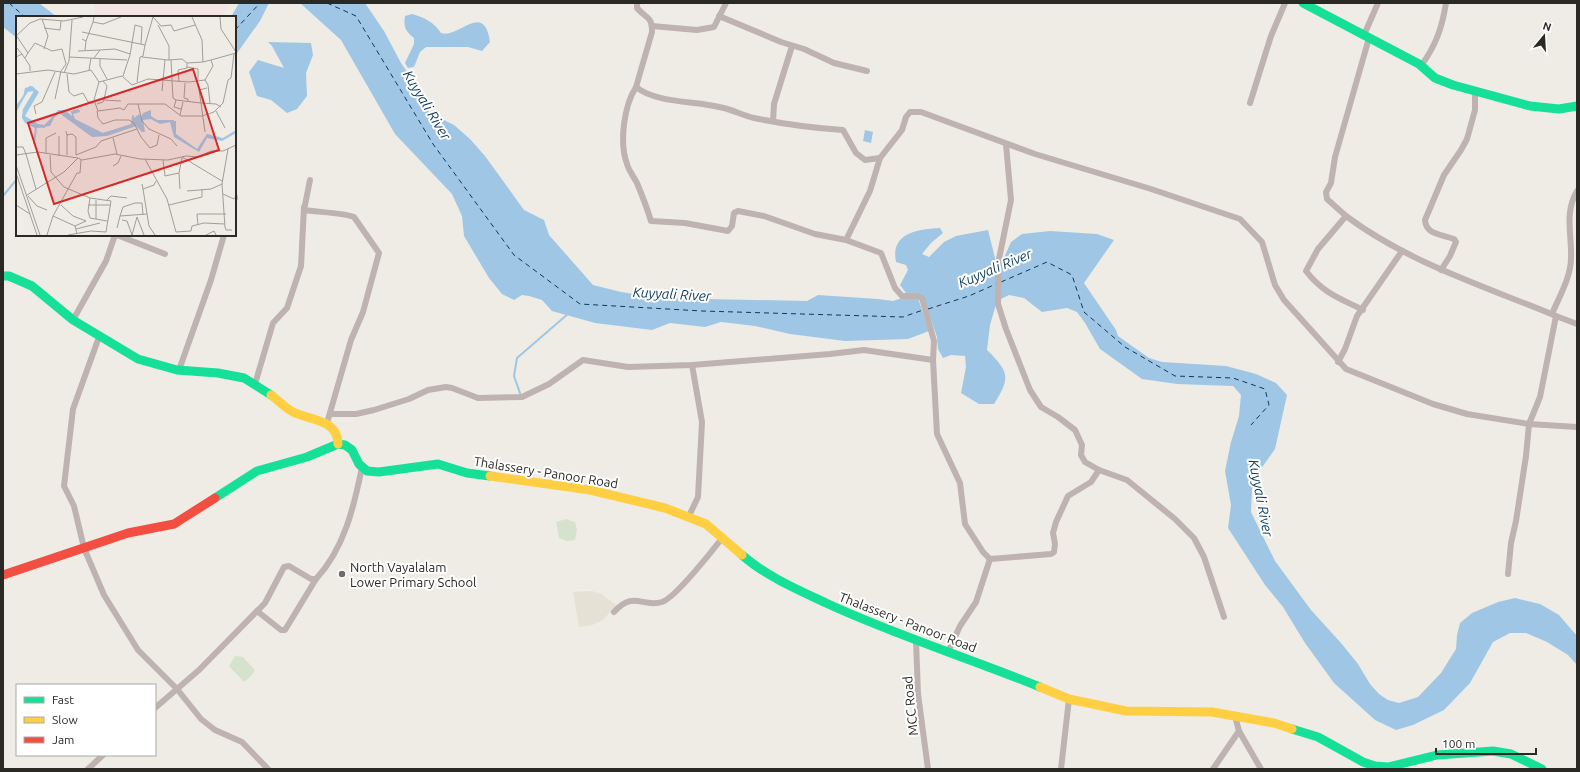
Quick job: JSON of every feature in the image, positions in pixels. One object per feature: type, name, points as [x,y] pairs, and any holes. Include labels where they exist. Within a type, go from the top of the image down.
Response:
[{"type":"main road","points":[[1303,3],[1422,66],[1435,78],[1476,92],[1530,106],[1559,109],[1577,106]]},
{"type":"main road","points":[[3,276],[9,276],[32,286],[73,320],[99,337],[138,359],[179,370],[218,373],[244,378],[293,412],[326,423],[338,438],[338,444]]},
{"type":"main road","points":[[3,574],[128,533],[174,524],[257,472],[307,457],[338,444],[345,445],[352,450],[362,467]]},
{"type":"main road","name":"Thalassery - Panoor Road","points":[[362,467],[367,472],[379,472],[428,464],[438,464],[467,473],[590,490],[665,508],[689,516],[706,524],[723,537],[752,564],[782,582],[870,624],[1069,698],[1126,711],[1207,712],[1294,728],[1318,737],[1363,762],[1375,766],[1388,767],[1437,756],[1493,751],[1511,754],[1542,769]]},
{"type":"street","points":[[637,3],[637,8],[651,19],[652,32],[636,87],[628,103],[625,117],[623,151],[651,221],[685,223],[728,231],[732,226],[734,213],[738,211],[764,216],[815,234],[846,240],[881,254],[895,288],[902,296],[917,296],[922,298],[934,341],[932,360],[937,434],[960,483],[965,524],[983,552],[990,559],[1051,554],[1054,552],[1055,544],[1053,533],[1056,522],[1068,496],[1091,482],[1099,470]]},
{"type":"street","points":[[652,26],[705,29],[714,27],[726,3]]},
{"type":"street","points":[[1250,103],[1271,36],[1285,3]]},
{"type":"street","points":[[1378,3],[1366,37],[1337,150],[1331,183],[1326,192],[1327,199],[1346,216],[1402,252],[1441,270],[1577,324]]},
{"type":"street","points":[[1422,66],[1433,50],[1439,34],[1446,3]]},
{"type":"street","points":[[719,16],[792,46],[804,48],[834,63],[867,71]]},
{"type":"street","points":[[773,121],[774,104],[792,46]]},
{"type":"street","points":[[636,87],[643,92],[671,100],[719,107],[752,118],[818,128],[843,130],[856,153],[865,160],[880,158]]},
{"type":"street","points":[[1441,270],[1450,256],[1456,242],[1454,239],[1429,231],[1426,227],[1425,220],[1444,175],[1462,150],[1467,139],[1475,110],[1476,92]]},
{"type":"street","points":[[846,240],[870,191],[880,158],[902,130],[906,118],[910,112],[915,112],[1006,144],[1240,219],[1262,242],[1275,285],[1284,300],[1338,362],[1346,369],[1433,404],[1467,414],[1529,424],[1577,427]]},
{"type":"street","points":[[1006,144],[1012,200],[999,258],[998,304],[1006,329],[1030,390],[1041,407],[1058,417],[1074,430],[1082,445],[1082,459],[1099,470],[1127,480],[1175,519],[1194,538],[1204,557],[1224,617]]},
{"type":"street","points":[[304,210],[310,180]]},
{"type":"street","points":[[1508,574],[1511,543],[1526,456],[1529,424],[1540,397],[1554,315],[1568,274],[1571,259],[1569,218],[1571,207],[1577,191]]},
{"type":"street","points":[[254,384],[273,323],[287,308],[301,266],[305,194]]},
{"type":"street","points":[[304,210],[341,216],[348,215],[354,218],[379,253],[363,312],[348,350],[330,414],[326,423]]},
{"type":"street","points":[[1346,216],[1318,249],[1306,271],[1322,289],[1335,298],[1362,310]]},
{"type":"street","points":[[73,320],[106,261],[116,236]]},
{"type":"street","points":[[119,236],[165,254]]},
{"type":"street","points":[[179,370],[204,302],[224,236]]},
{"type":"street","points":[[1338,362],[1345,349],[1357,316],[1402,252]]},
{"type":"street","points":[[99,337],[73,409],[64,486],[74,506],[84,548],[104,595],[138,650],[177,689],[201,719],[215,730],[242,742],[268,769]]},
{"type":"street","points":[[330,414],[356,414],[374,410],[409,399],[428,390],[446,387],[459,390],[478,398],[522,397],[549,384],[583,360],[628,367],[692,365],[864,350],[932,360]]},
{"type":"street","points":[[689,516],[698,496],[702,422],[692,365]]},
{"type":"street","points":[[257,611],[281,630],[285,630],[316,579],[324,571],[348,524],[362,467]]},
{"type":"street","points":[[614,612],[622,603],[633,600],[654,603],[663,602],[671,597],[703,562],[723,537]]},
{"type":"street","points":[[948,652],[960,626],[976,602],[990,559]]},
{"type":"street","points":[[156,707],[231,638],[265,603],[284,568],[289,566],[311,579],[316,579]]},
{"type":"street","name":"MCC Road","points":[[916,640],[918,694],[928,769]]},
{"type":"street","points":[[1061,769],[1069,698]]},
{"type":"street","points":[[1235,716],[1239,731],[1261,769]]},
{"type":"street","points":[[1213,769],[1239,731]]},
{"type":"street","points":[[88,769],[102,756]]},
{"type":"shaded area","points":[[94,3],[229,3],[222,16],[95,16]]},
{"type":"shaded area","points":[[592,591],[601,594],[616,605],[603,620],[592,625],[579,627],[573,592]]},
{"type":"green space","points":[[566,519],[575,522],[577,530],[575,540],[567,541],[559,538],[556,522]]},
{"type":"green space","points":[[235,656],[243,657],[255,670],[244,682],[229,666]]},
{"type":"water","points":[[3,3],[39,3],[56,16],[16,16],[16,37],[3,27]]},
{"type":"water","points":[[239,3],[269,3],[260,21],[236,55],[236,16],[232,16]]},
{"type":"water","points":[[300,3],[365,3],[384,31],[401,63],[414,82],[419,100],[430,113],[454,125],[470,139],[485,156],[524,210],[544,220],[549,235],[593,285],[621,292],[659,298],[807,301],[818,295],[893,301],[902,298],[918,298],[929,331],[908,339],[845,341],[790,334],[755,326],[721,322],[705,327],[670,323],[652,330],[595,323],[552,311],[542,300],[522,295],[514,300],[502,294],[489,278],[464,236],[462,216],[452,194],[395,134],[341,40]]},
{"type":"water","points":[[412,14],[429,21],[441,33],[455,31],[477,22],[482,24],[487,30],[490,42],[482,51],[468,47],[426,47],[420,52],[414,67],[408,68],[405,63],[414,44],[414,38],[406,29],[404,20],[405,16]]},
{"type":"water","points":[[268,42],[311,43],[313,55],[306,73],[307,96],[297,109],[287,113],[271,100],[257,96],[249,72],[258,60],[284,68],[272,46]]},
{"type":"water","points":[[865,130],[873,132],[871,143],[863,141]]},
{"type":"water","name":"Kuyyali River","points":[[940,228],[943,233],[931,243],[922,254],[929,257],[944,242],[956,236],[988,230],[996,262],[1003,260],[1011,242],[1022,234],[1050,231],[1097,234],[1114,240],[1084,283],[1116,330],[1118,336],[1149,358],[1162,362],[1226,366],[1256,374],[1276,383],[1287,395],[1275,449],[1258,473],[1252,489],[1251,512],[1275,561],[1311,610],[1358,664],[1370,684],[1379,694],[1388,700],[1399,703],[1418,697],[1441,673],[1456,649],[1460,623],[1472,613],[1498,602],[1515,598],[1540,604],[1559,615],[1577,636],[1577,665],[1568,655],[1547,642],[1526,633],[1510,633],[1493,642],[1470,683],[1444,710],[1413,725],[1396,730],[1375,720],[1334,683],[1305,643],[1283,607],[1265,585],[1228,528],[1231,505],[1225,471],[1231,442],[1239,416],[1241,395],[1233,386],[1177,384],[1142,379],[1100,349],[1077,312],[1067,308],[1042,312],[1024,298],[1009,295],[997,301],[990,325],[987,350],[1000,364],[1005,375],[1005,381],[994,404],[979,404],[961,393],[966,367],[965,356],[951,355],[943,358],[938,349],[937,337],[923,296],[906,293],[900,285],[908,270],[906,265],[896,262],[895,252],[901,239],[908,234],[915,232]]},
{"type":"waterway","points":[[3,196],[16,180]]},
{"type":"waterway","points":[[521,396],[514,376],[517,358],[569,313]]},
{"type":"ferry route","points":[[9,3],[24,16]]},
{"type":"ferry route","points":[[236,29],[260,3]]},
{"type":"ferry route","points":[[327,3],[356,16],[433,144],[514,255],[580,304],[702,311],[903,317],[923,310]]},
{"type":"ferry route","points":[[1001,282],[1047,262],[1072,275],[1084,312],[1125,347],[1175,376],[1233,378],[1265,389],[1269,405],[1251,425]]},
{"type":"ferry route","points":[[928,309],[969,296],[996,284]]},
{"type":"traffic: fast","points":[[1303,3],[1419,64],[1435,78],[1453,85],[1530,106],[1559,109],[1577,106]]},
{"type":"traffic: fast","points":[[3,276],[9,276],[32,286],[73,320],[138,359],[177,370],[218,373],[244,378],[271,395]]},
{"type":"traffic: fast","points":[[215,498],[257,471],[307,457],[338,444],[345,445],[352,450],[359,464],[367,471],[379,472],[438,464],[467,473],[490,476]]},
{"type":"traffic: fast","points":[[742,555],[751,563],[782,582],[852,615],[1040,687]]},
{"type":"traffic: fast","points":[[1292,729],[1318,737],[1363,762],[1375,766],[1388,767],[1437,755],[1493,751],[1511,754],[1542,769]]},
{"type":"traffic: slow","points":[[271,395],[293,412],[328,425],[337,436],[338,444]]},
{"type":"traffic: slow","points":[[490,476],[590,490],[665,508],[706,524],[742,555]]},
{"type":"traffic: slow","points":[[1040,687],[1069,699],[1126,711],[1212,712],[1274,723],[1292,729]]},
{"type":"traffic: jam","points":[[3,575],[128,533],[174,524],[215,498]]},
{"type":"place","name":"North Vayalalam Lower Primary School","points":[[342,574]]}]
